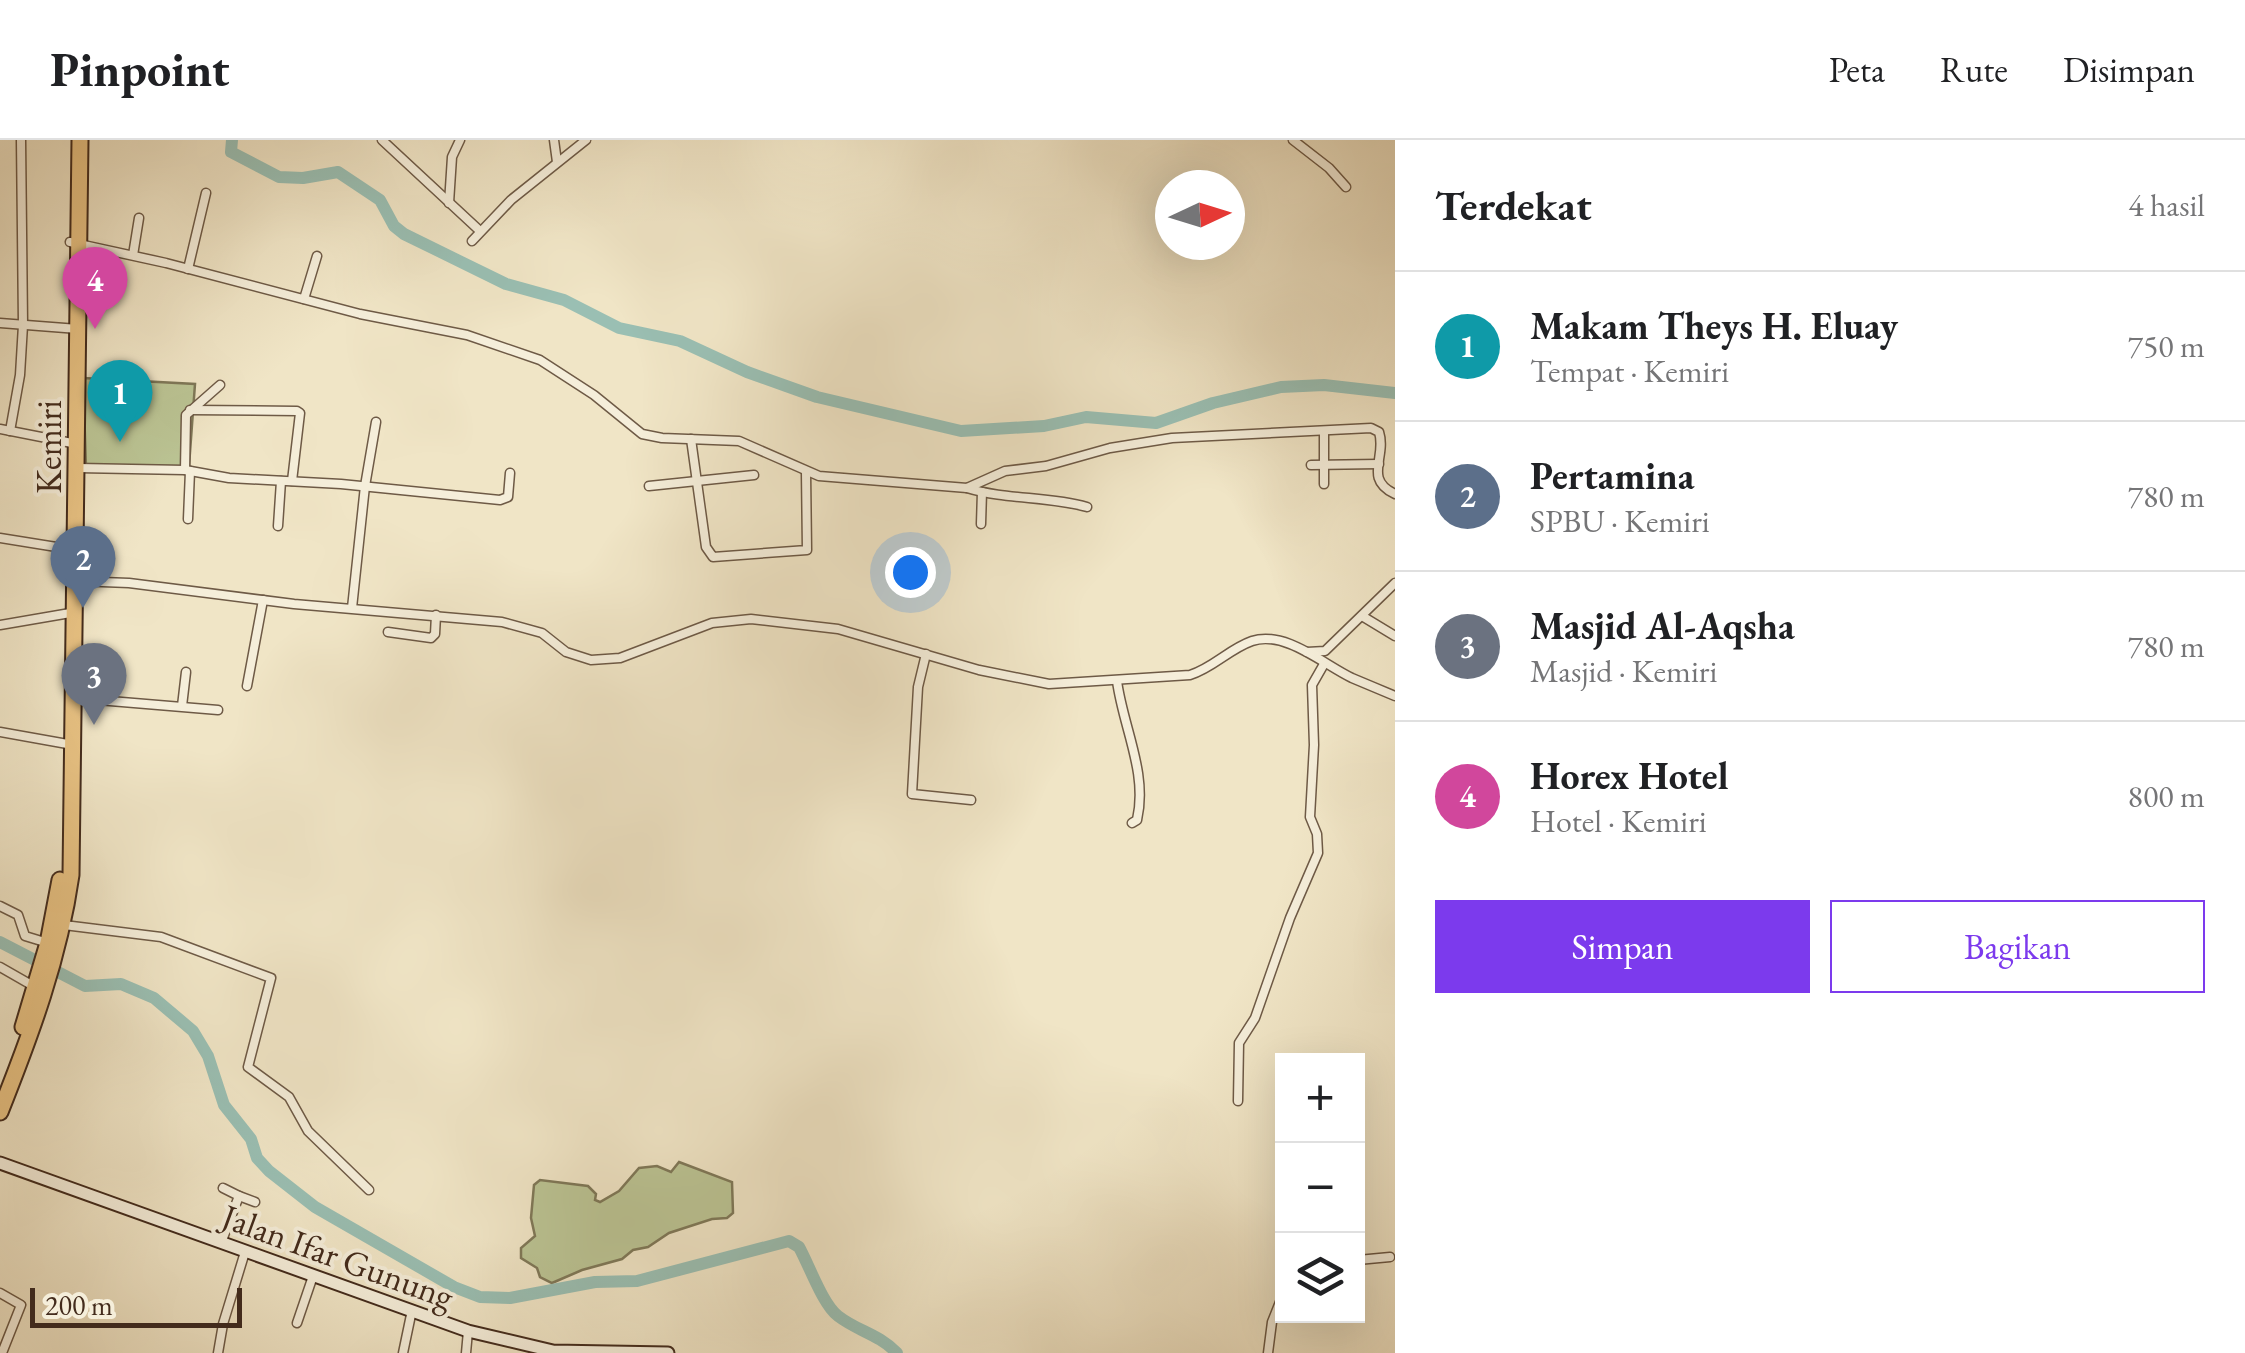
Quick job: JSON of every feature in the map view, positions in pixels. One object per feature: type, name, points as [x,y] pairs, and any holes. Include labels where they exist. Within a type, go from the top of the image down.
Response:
[{"type":"highway","name":"Kemiri","points":[[66,874],[74,329],[72,140]]},
{"type":"highway","name":"Kemiri","points":[[74,243],[80,140]]},
{"type":"highway","name":"Kemiri","points":[[71,612],[76,582],[72,549],[78,468],[73,443]]},
{"type":"highway","name":"Kemiri","points":[[69,744],[74,698],[70,642]]},
{"type":"highway","points":[[52,946],[64,926],[66,874]]},
{"type":"highway","points":[[0,1112],[52,946],[66,874]]},
{"type":"street","points":[[21,140],[23,325],[20,375],[5,430],[73,443]]},
{"type":"street","points":[[382,140],[480,231]]},
{"type":"street","points":[[449,203],[452,157],[460,140]]},
{"type":"street","points":[[554,140],[557,162]]},
{"type":"street","points":[[472,241],[586,140]]},
{"type":"street","points":[[1293,140],[1346,187]]},
{"type":"street","points":[[188,269],[206,193]]},
{"type":"street","points":[[133,255],[140,218]]},
{"type":"street","points":[[74,243],[387,320],[442,328],[523,353],[568,377],[642,434],[750,444],[806,472],[833,478],[967,488],[1087,507]]},
{"type":"street","points":[[304,300],[317,256]]},
{"type":"street","points":[[0,323],[74,329]]},
{"type":"street","points":[[188,519],[186,415],[220,385]]},
{"type":"street","points":[[190,410],[298,410],[292,481]]},
{"type":"street","points":[[352,608],[376,422]]},
{"type":"street","points":[[967,488],[1005,471],[1046,466],[1110,448],[1172,438],[1376,429],[1382,439],[1380,485],[1395,494]]},
{"type":"street","points":[[1324,431],[1324,484]]},
{"type":"street","points":[[691,439],[706,547],[712,557],[808,550]]},
{"type":"street","points":[[1311,465],[1378,464]]},
{"type":"street","points":[[78,468],[187,470],[229,478],[505,500],[510,473]]},
{"type":"street","points":[[806,472],[808,562]]},
{"type":"street","points":[[649,486],[754,475]]},
{"type":"street","points":[[278,526],[280,481]]},
{"type":"street","points":[[981,524],[982,492]]},
{"type":"street","points":[[0,538],[72,549]]},
{"type":"street","points":[[76,582],[129,583],[263,600],[483,619],[532,629],[566,652],[591,660],[620,658],[712,623],[751,619],[838,628],[979,670],[1049,684],[1190,675],[1259,639],[1287,643],[1395,696]]},
{"type":"street","points":[[1238,1101],[1239,1043],[1256,1018],[1290,918],[1318,853],[1317,834],[1310,817],[1312,685],[1325,651],[1395,583]]},
{"type":"street","points":[[246,686],[263,600]]},
{"type":"street","points":[[0,626],[71,612]]},
{"type":"street","points":[[388,632],[431,638],[435,634],[436,615]]},
{"type":"street","points":[[1362,616],[1395,636]]},
{"type":"street","points":[[1305,652],[1325,651]]},
{"type":"street","points":[[926,654],[918,687],[912,794],[971,800]]},
{"type":"street","points":[[182,706],[186,672]]},
{"type":"street","points":[[1117,681],[1140,790],[1137,820],[1132,823]]},
{"type":"street","points":[[74,698],[218,710]]},
{"type":"street","points":[[0,732],[69,744]]},
{"type":"street","points":[[0,906],[18,914],[25,936],[52,946]]},
{"type":"street","points":[[64,926],[161,937],[271,978],[248,1067],[288,1097],[308,1131],[369,1190]]},
{"type":"street","points":[[0,967],[39,986]]},
{"type":"street","name":"Jalan Ifar Gunung","points":[[0,1163],[468,1332],[553,1351],[668,1353]]},
{"type":"street","points":[[223,1188],[255,1202]]},
{"type":"street","points":[[222,1244],[239,1196]]},
{"type":"street","points":[[218,1353],[222,1324],[245,1252]]},
{"type":"street","points":[[1365,1259],[1390,1257]]},
{"type":"street","points":[[297,1323],[312,1276]]},
{"type":"street","points":[[0,1292],[20,1305],[2,1353]]},
{"type":"street","points":[[403,1353],[412,1310]]},
{"type":"street","points":[[1268,1353],[1275,1315]]},
{"type":"street","points":[[466,1353],[468,1332]]},
{"type":"green space","points":[[83,378],[195,384],[189,466],[86,467]]},
{"type":"green space","points":[[679,1162],[732,1182],[733,1213],[669,1233],[622,1259],[552,1283],[521,1258],[521,1248],[535,1236],[531,1218],[534,1185],[540,1180],[588,1186],[600,1202],[619,1191],[639,1168],[657,1166],[671,1172]]},
{"type":"waterway","points":[[232,140],[231,152],[279,177],[303,178],[338,172],[380,200],[394,226],[404,234],[506,284],[564,300],[619,328],[680,341],[747,372],[817,397],[961,431],[1044,426],[1086,417],[1156,423],[1213,403],[1281,387],[1324,385],[1395,393]]},
{"type":"waterway","points":[[0,942],[85,986],[121,984],[154,998],[193,1031],[208,1056],[224,1105],[251,1139],[257,1158],[269,1171],[315,1207],[454,1287],[480,1297],[510,1298],[595,1282],[637,1281],[789,1241],[799,1247],[832,1311],[897,1353]]},
{"type":"place","name":"Horex Hotel","points":[[95,329]]},
{"type":"place","name":"Makam Theys H. Eluay","points":[[120,442]]},
{"type":"place","name":"Pertamina","points":[[83,608]]},
{"type":"place","name":"Masjid Al-Aqsha","points":[[94,725]]}]
